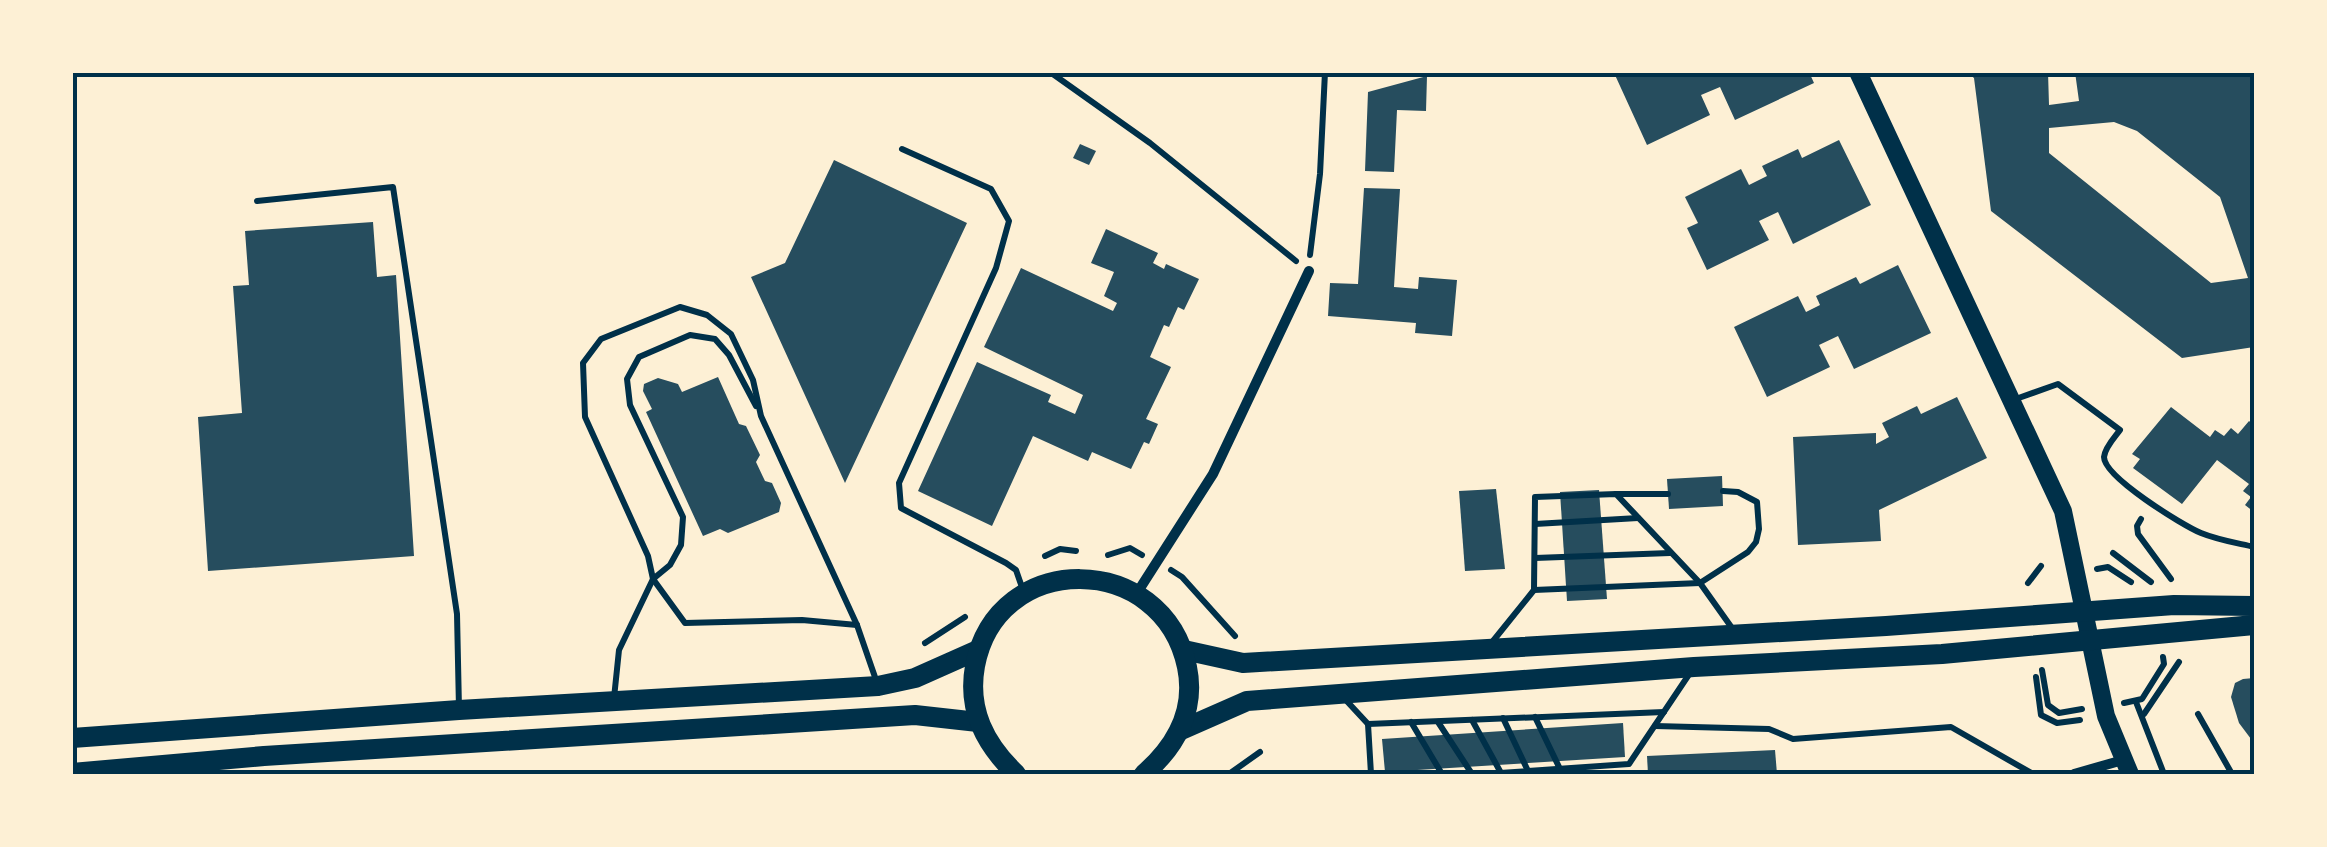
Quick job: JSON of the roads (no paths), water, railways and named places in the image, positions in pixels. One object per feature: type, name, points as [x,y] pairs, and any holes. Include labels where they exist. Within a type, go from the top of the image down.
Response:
[{"type":"main road","points":[[1016,774],[993,752],[978,722],[972,686],[978,650],[1005,608],[1025,594],[1052,582],[1081,578],[1110,582],[1137,593],[1172,626],[1184,650],[1189,676],[1188,704],[1181,730],[1164,756],[1144,774]]},
{"type":"main road","points":[[1184,650],[1243,662],[2174,605],[2254,606]]},
{"type":"main road","points":[[1181,730],[1247,701],[2037,646],[2254,625]]},
{"type":"main road","points":[[76,736],[878,686],[927,674],[978,650]]},
{"type":"main road","points":[[72,773],[264,765],[916,716],[978,722]]},
{"type":"street","points":[[1858,72],[2063,511],[2104,704],[2126,767],[2074,774]]},
{"type":"street","points":[[1137,593],[1213,474],[1308,271]]},
{"type":"lane","points":[[902,150],[991,189],[1009,221],[996,268],[899,483],[901,508],[1006,563],[1016,570],[1025,594]]},
{"type":"lane","points":[[258,201],[393,187],[457,614],[459,710]]},
{"type":"lane","points":[[761,416],[753,380],[731,334],[707,314],[680,307],[601,339],[584,363],[584,417],[648,556],[653,579],[685,623],[802,620],[857,625]]},
{"type":"lane","points":[[614,702],[619,650],[653,579],[670,564],[681,545],[682,516],[630,405],[627,378],[639,357],[690,334],[714,339],[729,354],[857,625],[878,686]]},
{"type":"lane","points":[[2012,401],[2058,384],[2120,430],[2107,447],[2104,458],[2108,470],[2202,534],[2254,548]]},
{"type":"lane","points":[[1534,590],[1700,583],[1748,552],[1760,529],[1757,502],[1738,492],[1722,492]]},
{"type":"lane","points":[[1616,494],[1700,583],[1736,633]]},
{"type":"lane","points":[[1487,650],[1534,590],[1535,498],[1668,494]]},
{"type":"lane","points":[[1535,524],[1639,518]]},
{"type":"lane","points":[[1534,558],[1672,553]]},
{"type":"lane","points":[[1485,774],[1629,764],[1694,667]]},
{"type":"lane","points":[[1340,694],[1368,724],[1371,774]]},
{"type":"lane","points":[[1368,724],[1664,712]]},
{"type":"lane","points":[[2198,714],[2232,774]]},
{"type":"lane","points":[[1535,717],[1560,769]]},
{"type":"lane","points":[[1503,718],[1528,771]]},
{"type":"lane","points":[[1472,720],[1500,774]]},
{"type":"lane","points":[[1437,721],[1472,774]]},
{"type":"lane","points":[[1411,722],[1442,774]]},
{"type":"lane","points":[[1655,726],[1769,729],[1793,739],[1951,727],[2033,774]]}]
